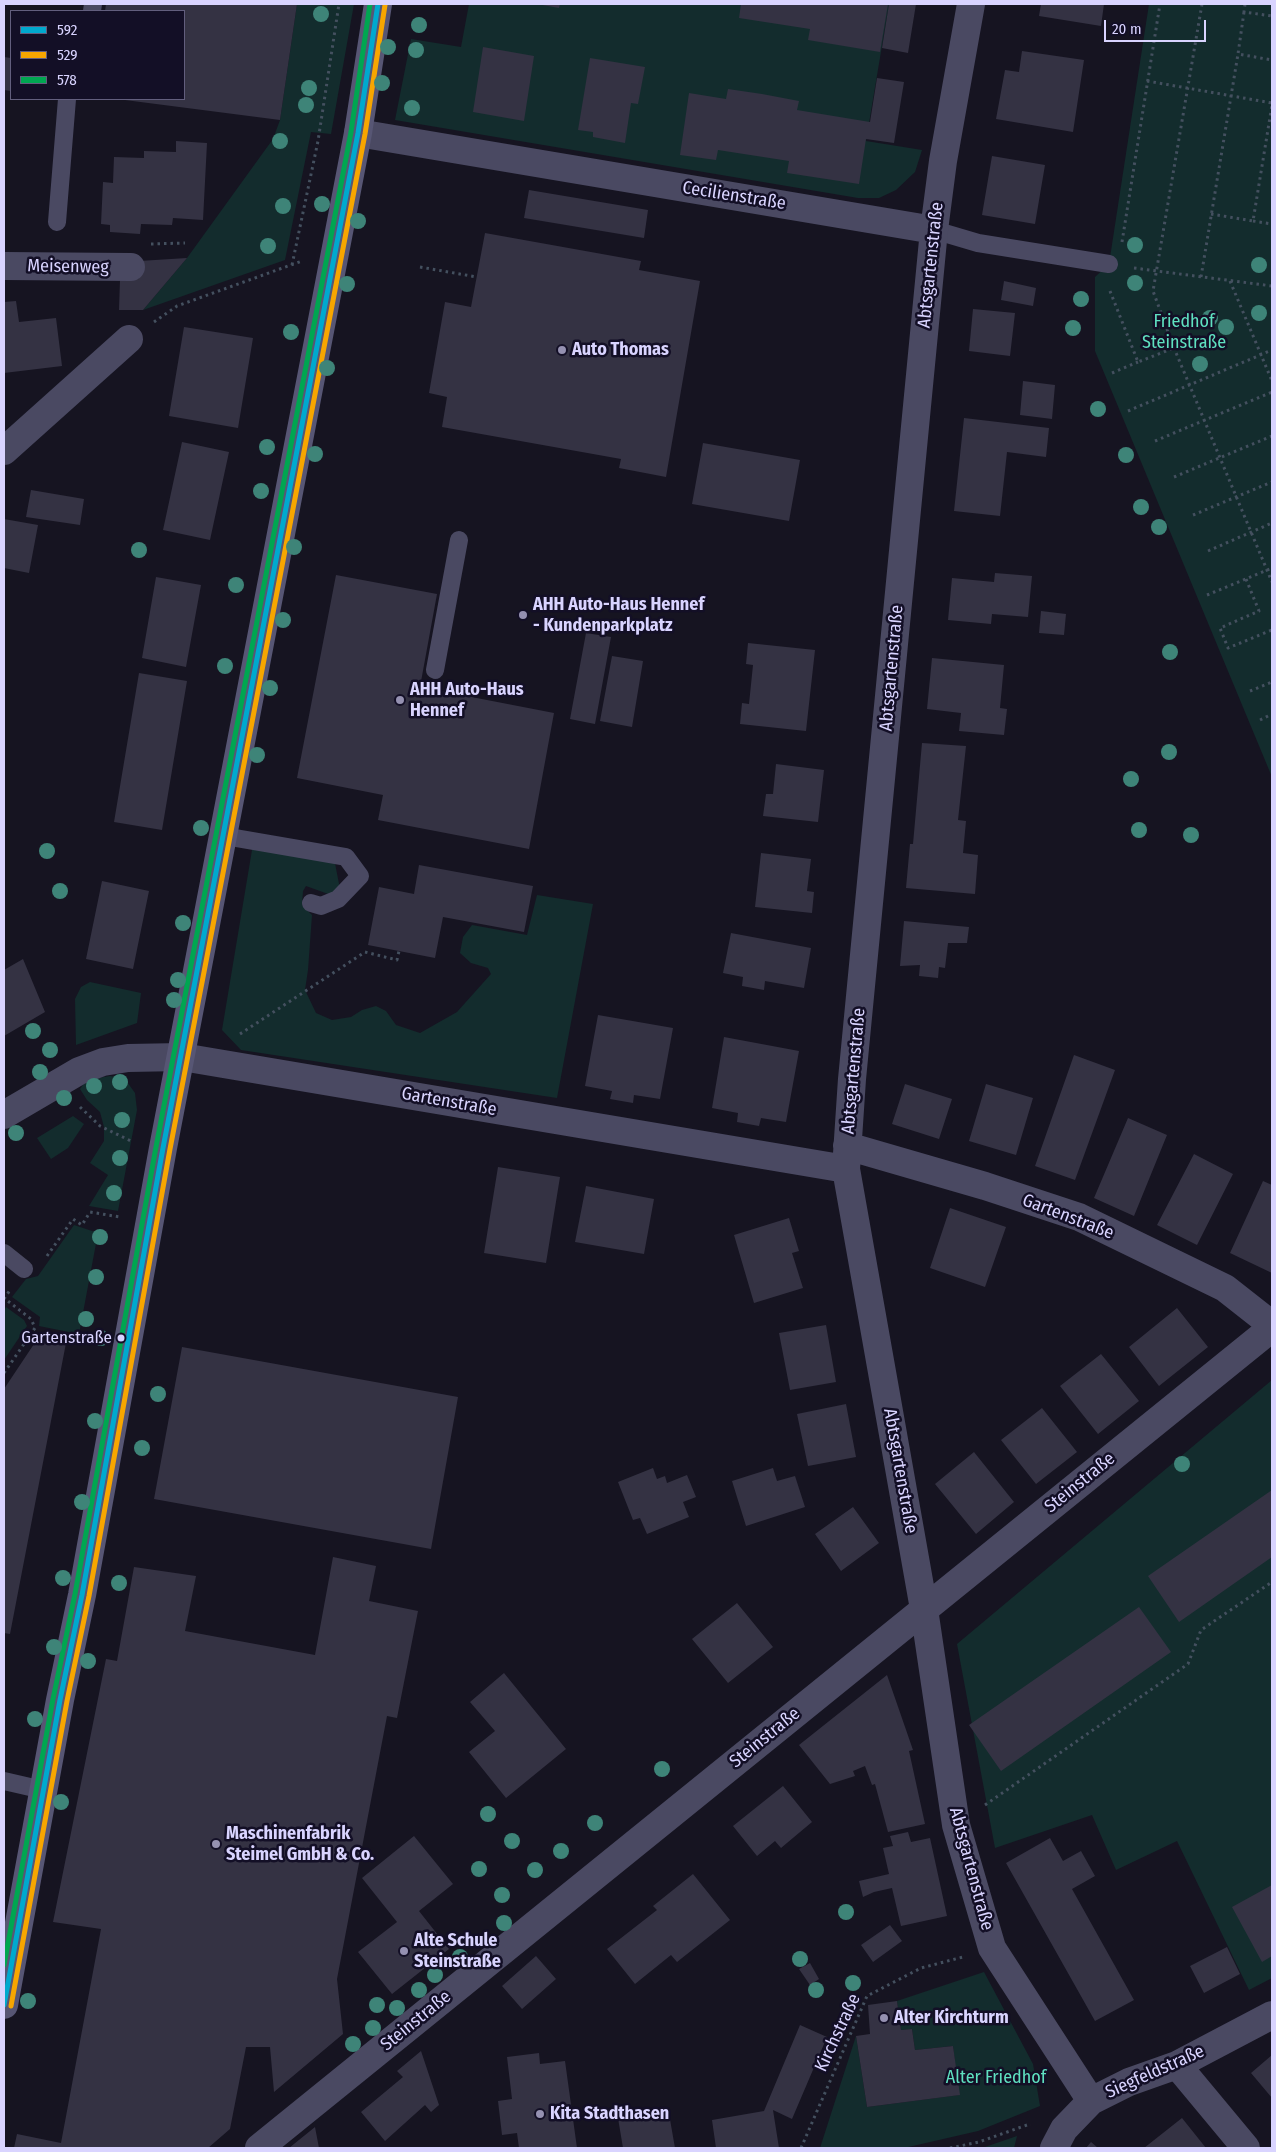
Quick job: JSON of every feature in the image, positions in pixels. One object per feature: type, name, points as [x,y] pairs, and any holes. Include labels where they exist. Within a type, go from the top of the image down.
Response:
[{"type":"main road","points":[[4,2004],[9,1941],[43,1790],[82,1595],[163,1148],[182,1058],[358,133],[378,4]]},
{"type":"street","name":"Abtsgartenstraße","points":[[971,4],[943,161],[934,230],[852,1079],[847,1158],[924,1610],[956,1825],[992,1948],[1091,2101]]},
{"type":"street","name":"Cecilienstraße","points":[[358,133],[934,230]]},
{"type":"street","name":"Meisenweg","points":[[4,266],[131,267]]},
{"type":"street","points":[[4,450],[129,339]]},
{"type":"street","name":"Gartenstraße","points":[[4,1115],[61,1080],[103,1062],[128,1058],[182,1058],[847,1158],[985,1186],[1079,1217],[1225,1288],[1272,1326]]},
{"type":"street","name":"Steinstraße","points":[[259,2148],[1272,1326]]},
{"type":"street","name":"Siegfeldstraße","points":[[1059,2139],[1091,2101],[1129,2082],[1177,2065],[1272,2015]]},
{"type":"street","points":[[1177,2065],[1246,2148]]},
{"type":"lane","points":[[57,222],[67,100]]},
{"type":"lane","name":"Cecilienstraße","points":[[934,230],[978,243],[1113,265]]},
{"type":"lane","points":[[435,670],[459,540]]},
{"type":"lane","points":[[224,836],[346,856],[360,876],[338,899],[321,906],[311,903]]},
{"type":"lane","points":[[4,1252],[24,1268]]},
{"type":"lane","points":[[4,1782],[43,1790]]},
{"type":"path","points":[[292,265],[318,141],[339,4]]},
{"type":"path","points":[[1138,362],[1104,276],[1113,265],[1160,4]]},
{"type":"path","points":[[1202,4],[1153,291],[1174,348],[1272,582]]},
{"type":"path","points":[[1201,277],[1245,4]]},
{"type":"path","points":[[1244,12],[1272,16]]},
{"type":"path","points":[[1238,54],[1272,60]]},
{"type":"path","points":[[1147,81],[1188,87],[1272,104],[1253,222]]},
{"type":"path","points":[[1211,214],[1272,224]]},
{"type":"path","points":[[129,339],[177,306],[336,249]]},
{"type":"path","points":[[1113,265],[1272,286]]},
{"type":"path","points":[[420,267],[477,277]]},
{"type":"path","points":[[1230,280],[1272,381]]},
{"type":"path","points":[[1112,373],[1174,348]]},
{"type":"path","points":[[1128,411],[1272,350]]},
{"type":"path","points":[[1155,441],[1272,392]]},
{"type":"path","points":[[1174,477],[1272,436]]},
{"type":"path","points":[[1193,515],[1272,482]]},
{"type":"path","points":[[1208,551],[1272,523]]},
{"type":"path","points":[[1207,595],[1272,568]]},
{"type":"path","points":[[1246,579],[1259,611],[1220,628],[1228,648],[1272,630]]},
{"type":"path","points":[[1250,691],[1272,682]]},
{"type":"path","points":[[1260,720],[1272,714]]},
{"type":"path","points":[[240,1035],[364,952],[397,960],[399,951]]},
{"type":"path","points":[[61,1080],[78,1105],[100,1126],[136,1144],[163,1148]]},
{"type":"path","points":[[24,1268],[40,1266],[72,1219],[82,1225],[90,1212],[122,1217]]},
{"type":"path","points":[[4,1298],[32,1319],[35,1328],[4,1373]]},
{"type":"path","points":[[956,1825],[1188,1664],[1201,1630],[1272,1582]]},
{"type":"path","name":"Kirchstraße","points":[[801,2148],[868,1996],[921,1968],[992,1948]]},
{"type":"path","points":[[950,2148],[979,2142],[1027,2125],[1059,2139]]},
{"type":"green space","points":[[297,4],[354,4],[331,134],[311,132],[285,260],[143,310],[187,258],[273,139],[280,120]]},
{"type":"green space","points":[[469,4],[889,4],[866,141],[922,150],[915,172],[896,190],[879,198],[858,198],[395,120],[411,39],[461,47]]},
{"type":"green space","name":"Friedhof Steinstraße","points":[[1149,4],[1272,4],[1272,777],[1095,351],[1095,277],[1109,264]]},
{"type":"green space","points":[[253,844],[334,858],[340,889],[331,895],[306,886],[303,891],[302,905],[312,915],[305,990],[316,1013],[332,1020],[351,1017],[362,1010],[376,1006],[386,1011],[396,1025],[420,1033],[457,1012],[491,974],[488,968],[471,963],[460,953],[463,937],[472,925],[527,935],[537,895],[593,904],[557,1098],[241,1050],[222,1030]]},
{"type":"green space","points":[[90,982],[141,993],[137,1023],[76,1045],[75,999],[81,987]]},
{"type":"green space","points":[[110,1076],[125,1079],[135,1093],[137,1110],[118,1211],[89,1206],[108,1175],[90,1163],[104,1141],[104,1127],[100,1112],[87,1100],[80,1089],[86,1080]]},
{"type":"green space","points":[[73,1116],[84,1124],[68,1148],[51,1159],[37,1138]]},
{"type":"green space","points":[[74,1225],[98,1233],[79,1334],[39,1326],[40,1317],[12,1297],[26,1279],[38,1276]]},
{"type":"green space","points":[[6,1307],[24,1320],[27,1326],[4,1360],[4,1310]]},
{"type":"green space","points":[[1272,1380],[1272,1978],[1249,1990],[1177,1841],[1116,1870],[1092,1815],[995,1848],[957,1644]]},
{"type":"green space","name":"Alter Friedhof","points":[[984,1972],[1033,2064],[1040,2106],[978,2131],[904,2148],[820,2148],[856,2036],[867,2107],[959,2095],[953,2046],[915,2050],[912,2029],[901,2030],[897,2001]]},
{"type":"green space","points":[[1017,2136],[1014,2148],[982,2148]]},
{"type":"building","points":[[106,4],[297,4],[280,120],[125,100],[185,100],[185,10],[105,10]]},
{"type":"building","points":[[537,4],[560,4],[559,8]]},
{"type":"building","points":[[741,4],[888,4],[880,52],[808,40],[810,29],[739,18]]},
{"type":"building","points":[[889,4],[916,4],[908,53],[882,48]]},
{"type":"building","points":[[1041,4],[1104,4],[1101,26],[1039,16]]},
{"type":"building","points":[[483,47],[534,56],[524,121],[473,112]]},
{"type":"building","points":[[1022,51],[1084,60],[1073,132],[996,119],[1005,70],[1019,72]]},
{"type":"building","points":[[4,57],[10,58],[10,91],[4,90]]},
{"type":"building","points":[[590,58],[645,67],[638,104],[631,103],[625,143],[593,137],[593,132],[578,130]]},
{"type":"building","points":[[877,78],[904,82],[894,143],[866,139],[859,184],[787,173],[789,161],[718,150],[716,160],[680,155],[689,93],[726,99],[728,89],[762,94],[799,101],[797,110],[870,122]]},
{"type":"building","points":[[176,141],[207,143],[203,220],[173,218],[172,225],[141,224],[140,234],[110,232],[110,225],[101,224],[103,182],[113,183],[114,157],[144,158],[144,151],[176,152]]},
{"type":"building","points":[[992,156],[1045,165],[1035,224],[982,215]]},
{"type":"building","points":[[529,190],[648,210],[644,238],[524,218]]},
{"type":"building","name":"Auto Thomas","points":[[485,233],[641,261],[639,270],[700,281],[666,477],[619,468],[621,459],[442,427],[447,397],[429,393],[445,302],[471,307]]},
{"type":"building","points":[[187,258],[143,310],[119,310],[120,280],[139,279],[139,261]]},
{"type":"building","points":[[1004,281],[1036,288],[1033,306],[1001,300]]},
{"type":"building","points":[[16,301],[19,322],[56,318],[62,366],[4,373],[4,302]]},
{"type":"building","points":[[973,309],[1015,313],[1010,356],[969,351]]},
{"type":"building","points":[[184,327],[253,338],[238,428],[169,416]]},
{"type":"building","points":[[1023,381],[1055,385],[1052,419],[1020,415]]},
{"type":"building","points":[[964,418],[1049,428],[1046,457],[1007,452],[1000,516],[954,511]]},
{"type":"building","points":[[182,442],[229,452],[210,540],[163,530]]},
{"type":"building","points":[[703,443],[800,460],[789,521],[692,504]]},
{"type":"building","points":[[31,490],[84,499],[80,525],[26,517]]},
{"type":"building","points":[[4,519],[38,525],[29,573],[4,568]]},
{"type":"building","points":[[995,573],[1032,576],[1028,617],[992,614],[991,624],[948,620],[952,578],[994,582]]},
{"type":"building","name":"AHH Auto-Haus Hennef","points":[[336,575],[437,594],[420,687],[554,713],[529,849],[378,820],[383,795],[297,778]]},
{"type":"building","points":[[156,577],[201,585],[186,667],[142,658]]},
{"type":"building","points":[[1041,611],[1066,614],[1064,635],[1039,633]]},
{"type":"building","points":[[586,633],[611,637],[595,724],[570,719]]},
{"type":"building","points":[[748,643],[815,650],[806,731],[740,724],[742,703],[749,704],[753,665],[746,664]]},
{"type":"building","points":[[612,656],[643,661],[632,727],[600,721]]},
{"type":"building","points":[[932,658],[1004,665],[1000,708],[1007,709],[1004,735],[959,731],[961,713],[927,709]]},
{"type":"building","points":[[139,673],[187,681],[162,830],[114,822]]},
{"type":"building","points":[[922,743],[966,746],[958,820],[966,821],[963,853],[978,855],[975,894],[906,888],[910,844],[913,844]]},
{"type":"building","points":[[776,764],[824,770],[818,822],[763,816],[766,794],[773,794]]},
{"type":"building","points":[[761,853],[811,859],[807,891],[814,892],[812,913],[755,907]]},
{"type":"building","points":[[419,865],[533,886],[524,932],[443,917],[435,958],[368,945],[379,887],[414,894]]},
{"type":"building","points":[[102,881],[149,891],[133,969],[86,959]]},
{"type":"building","points":[[904,921],[969,927],[967,943],[948,943],[945,968],[939,967],[938,978],[919,976],[920,965],[900,966]]},
{"type":"building","points":[[731,933],[811,948],[804,988],[765,981],[764,990],[742,986],[743,977],[723,973]]},
{"type":"building","points":[[23,959],[45,1012],[4,1036],[4,970]]},
{"type":"building","points":[[598,1015],[673,1028],[660,1099],[634,1095],[633,1103],[610,1099],[612,1091],[585,1086]]},
{"type":"building","points":[[724,1037],[799,1051],[786,1122],[761,1118],[759,1126],[737,1122],[738,1113],[712,1108]]},
{"type":"building","points":[[1074,1055],[1115,1070],[1075,1180],[1035,1166]]},
{"type":"building","points":[[905,1084],[952,1099],[939,1139],[892,1124]]},
{"type":"building","points":[[986,1084],[1033,1098],[1016,1155],[969,1141]]},
{"type":"building","points":[[1128,1118],[1167,1135],[1134,1216],[1094,1198]]},
{"type":"building","points":[[1194,1154],[1233,1174],[1197,1245],[1157,1225]]},
{"type":"building","points":[[498,1167],[560,1177],[546,1263],[484,1253]]},
{"type":"building","points":[[1263,1181],[1272,1185],[1272,1273],[1230,1253]]},
{"type":"building","points":[[586,1186],[654,1199],[644,1254],[575,1242]]},
{"type":"building","points":[[950,1208],[1006,1227],[985,1287],[930,1268]]},
{"type":"building","points":[[789,1218],[799,1251],[792,1253],[803,1288],[754,1303],[734,1235]]},
{"type":"building","points":[[1177,1308],[1208,1347],[1159,1386],[1129,1347]]},
{"type":"building","points":[[826,1325],[836,1382],[790,1390],[779,1333]]},
{"type":"building","points":[[38,1338],[66,1343],[10,1634],[4,1633],[4,1389]]},
{"type":"building","points":[[182,1347],[458,1397],[431,1549],[154,1499]]},
{"type":"building","points":[[1101,1354],[1139,1401],[1098,1434],[1060,1386]]},
{"type":"building","points":[[846,1404],[856,1457],[808,1466],[797,1414]]},
{"type":"building","points":[[1042,1408],[1077,1452],[1036,1484],[1001,1440]]},
{"type":"building","points":[[974,1452],[1014,1502],[976,1534],[935,1484]]},
{"type":"building","points":[[653,1468],[657,1479],[665,1476],[667,1483],[687,1475],[696,1497],[683,1502],[689,1517],[647,1534],[640,1518],[633,1520],[618,1482]]},
{"type":"building","points":[[773,1468],[777,1481],[795,1476],[805,1507],[746,1526],[732,1481]]},
{"type":"building","points":[[1272,1490],[1272,1557],[1179,1622],[1148,1576]]},
{"type":"building","points":[[853,1507],[879,1543],[841,1571],[815,1534]]},
{"type":"building","name":"Maschinenfabrik Steimel GmbH & Co.","points":[[333,1557],[376,1566],[369,1601],[418,1611],[397,1718],[387,1716],[337,1979],[343,2034],[274,2092],[270,2047],[246,2047],[230,2129],[208,2148],[14,2148],[17,2134],[61,2143],[101,1929],[53,1922],[106,1659],[117,1661],[134,1567],[196,1576],[185,1631],[315,1655]]},
{"type":"building","points":[[737,1603],[773,1647],[728,1683],[692,1639]]},
{"type":"building","points":[[1139,1607],[1171,1652],[1001,1771],[969,1725]]},
{"type":"building","points":[[504,1673],[566,1749],[506,1798],[469,1752],[495,1731],[470,1702]]},
{"type":"building","points":[[887,1675],[913,1750],[909,1751],[925,1824],[888,1832],[875,1784],[872,1785],[865,1766],[853,1771],[855,1776],[830,1784],[799,1745]]},
{"type":"building","points":[[783,1786],[812,1822],[781,1848],[775,1841],[757,1856],[733,1826]]},
{"type":"building","points":[[908,1832],[911,1842],[930,1838],[947,1916],[901,1926],[892,1888],[874,1892],[863,1897],[859,1881],[889,1874],[883,1848],[893,1846],[890,1836]]},
{"type":"building","points":[[414,1836],[453,1884],[419,1911],[449,1949],[392,1994],[358,1952],[397,1922],[362,1878]]},
{"type":"building","points":[[1050,1838],[1063,1861],[1081,1851],[1095,1876],[1072,1889],[1134,2000],[1095,2021],[1006,1863]]},
{"type":"building","points":[[693,1874],[730,1920],[677,1962],[671,1955],[635,1984],[607,1949],[657,1910],[653,1906]]},
{"type":"building","points":[[1272,1885],[1272,1956],[1262,1962],[1232,1907]]},
{"type":"building","points":[[890,1925],[902,1941],[873,1962],[861,1945]]},
{"type":"building","points":[[1227,1947],[1240,1974],[1204,1993],[1190,1966]]},
{"type":"building","points":[[536,1956],[556,1979],[522,2009],[502,1986]]},
{"type":"building","points":[[810,1963],[819,1979],[810,1985],[799,1969]]},
{"type":"building","points":[[897,2001],[901,2030],[912,2029],[915,2050],[953,2046],[960,2095],[867,2107],[856,2036],[870,2034],[868,2005]]},
{"type":"building","points":[[800,2025],[827,2037],[792,2119],[773,2110],[779,2148],[716,2148],[712,2120],[764,2111]]},
{"type":"building","points":[[421,2051],[439,2105],[431,2112],[425,2105],[385,2141],[361,2112],[403,2077],[397,2071]]},
{"type":"building","points":[[539,2053],[540,2064],[565,2061],[577,2148],[519,2148],[517,2133],[502,2135],[498,2101],[512,2099],[507,2057]]},
{"type":"building","points":[[1272,2055],[1272,2098],[1251,2073]]},
{"type":"building","points":[[668,2108],[675,2148],[623,2148],[618,2118],[634,2115],[633,2112]]},
{"type":"building","points":[[1182,2118],[1206,2148],[1144,2148]]},
{"type":"building","points":[[315,2127],[319,2148],[289,2148]]},
{"type":"building","points":[[1091,2142],[1098,2148],[1086,2148]]},
{"type":"transit line","name":"578","points":[[4,1965],[53,1699],[75,1594],[156,1147],[351,132],[370,4]]},
{"type":"transit line","name":"592","points":[[4,2005],[60,1700],[82,1595],[163,1148],[358,133],[378,4]]},
{"type":"transit line","name":"529","points":[[11,2006],[67,1701],[89,1596],[170,1149],[365,134],[385,5]]},
{"type":"place","name":"Auto Thomas","points":[[562,350]]},
{"type":"place","name":"AHH Auto-Haus Hennef - Kundenparkplatz","points":[[523,615]]},
{"type":"place","name":"AHH Auto-Haus Hennef","points":[[400,700]]},
{"type":"place","name":"Gartenstraße","points":[[121,1338]]},
{"type":"place","name":"Maschinenfabrik Steimel GmbH & Co.","points":[[216,1844]]},
{"type":"place","name":"Alte Schule Steinstraße","points":[[404,1951]]},
{"type":"place","name":"Alter Kirchturm","points":[[884,2018]]},
{"type":"place","name":"Kita Stadthasen","points":[[540,2114]]}]
